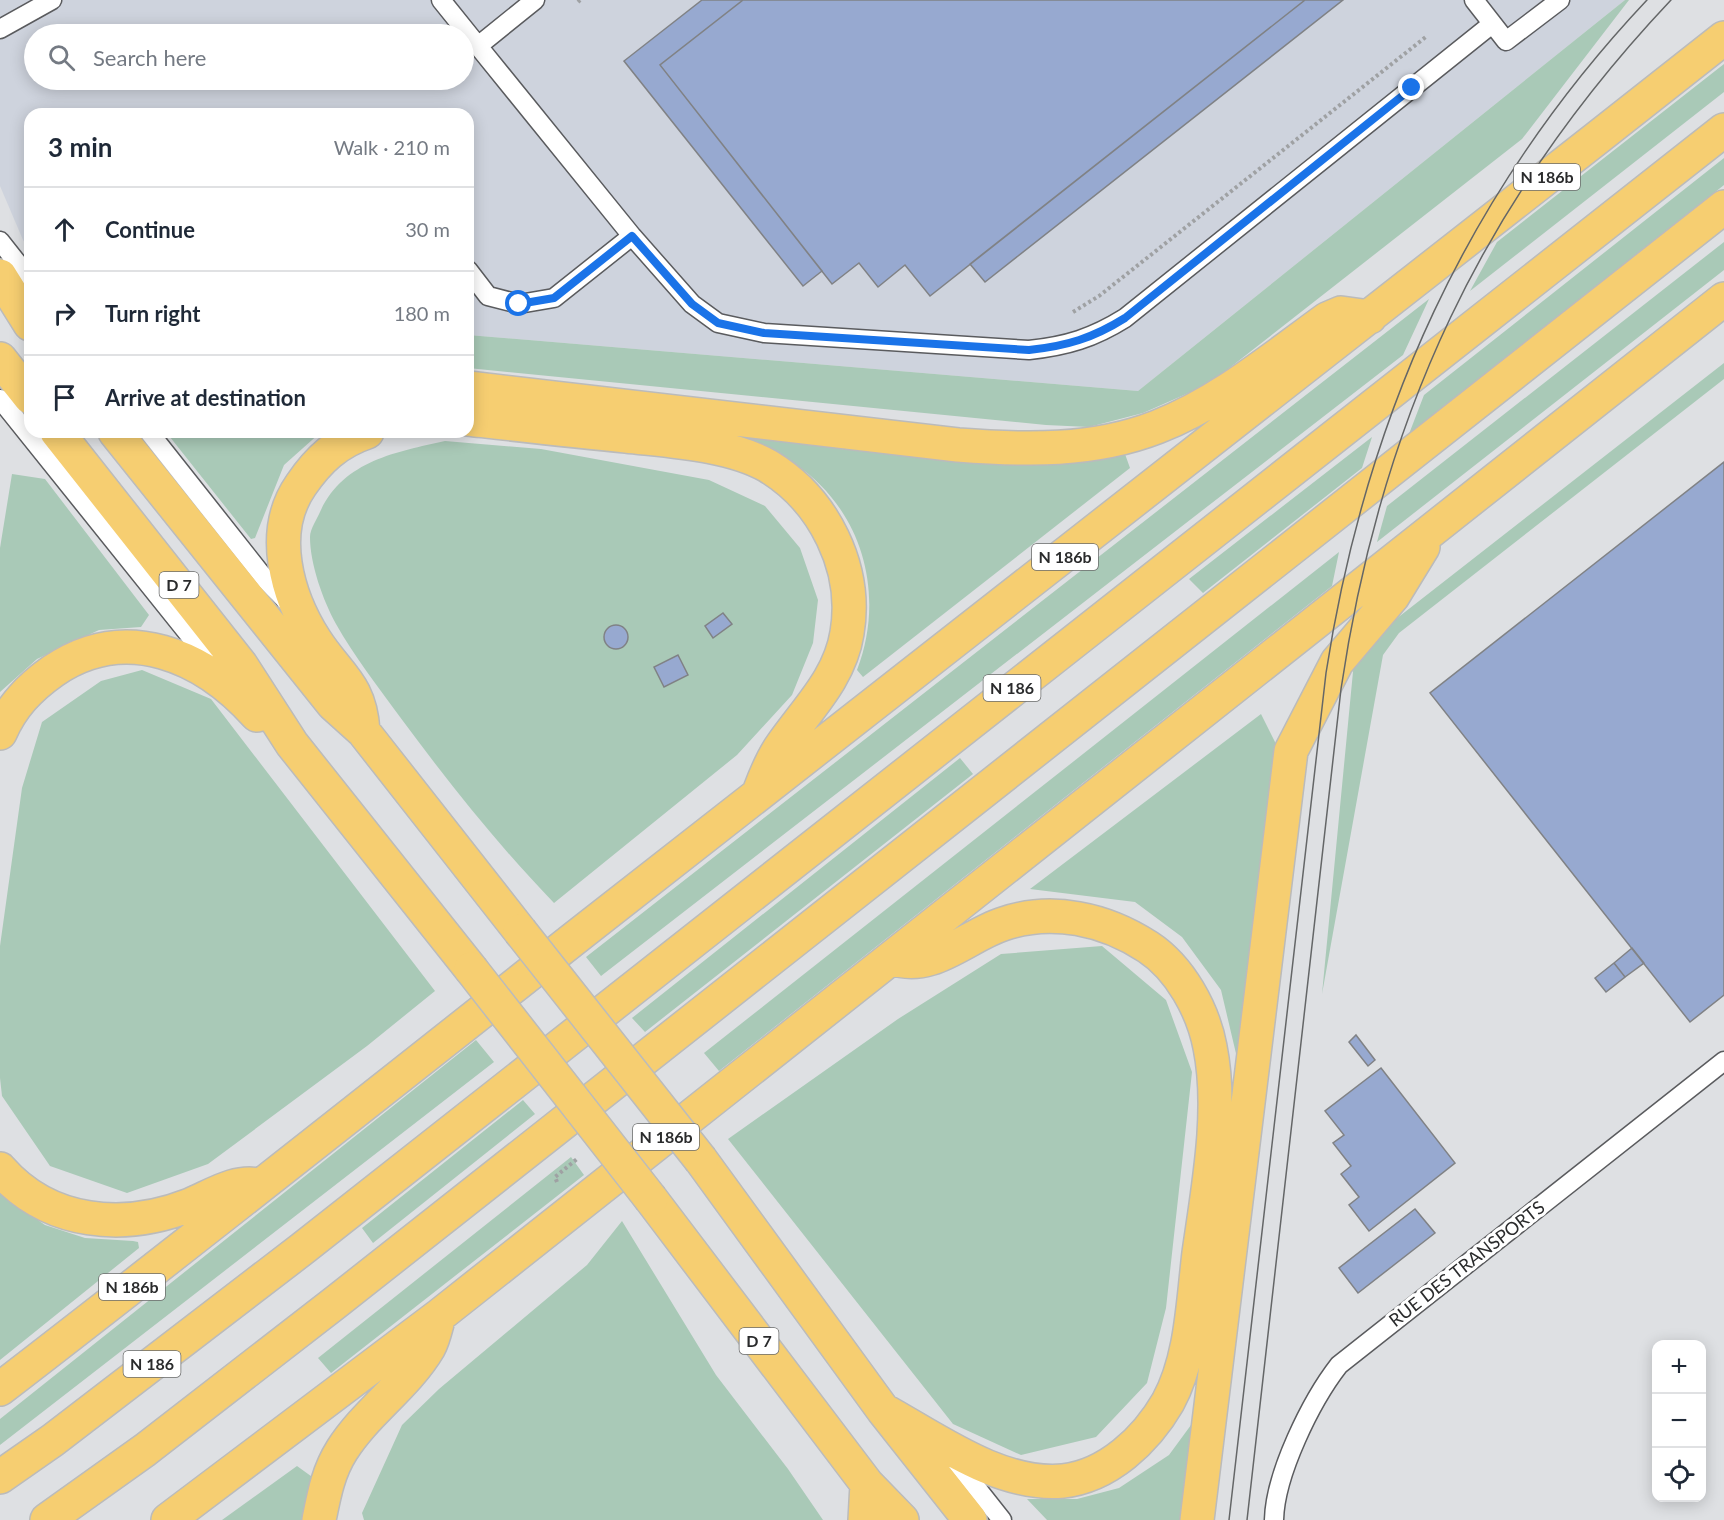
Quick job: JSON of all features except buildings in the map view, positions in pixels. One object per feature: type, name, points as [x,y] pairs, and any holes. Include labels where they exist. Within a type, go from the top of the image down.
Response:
[{"type":"highway","name":"N 186b","points":[[0,1389],[264,1185],[1724,38]]},
{"type":"highway","name":"N 186","points":[[0,1477],[52,1440],[302,1249],[1724,130]]},
{"type":"highway","points":[[47,1520],[145,1450],[336,1302],[1724,207]]},
{"type":"highway","points":[[13,280],[24,308]]},
{"type":"highway","name":"N 186b","points":[[168,1520],[440,1315],[1724,299]]},
{"type":"highway","points":[[474,389],[958,445],[1016,450],[1074,447],[1156,428],[1198,408],[1250,375],[1327,319],[1341,313],[1370,317]]},
{"type":"highway","points":[[0,359],[24,389]]},
{"type":"highway","points":[[474,420],[696,444],[767,466],[795,487],[813,507],[842,557],[848,584],[847,633],[832,676],[777,753],[759,795]]},
{"type":"highway","name":"D 7","points":[[62,438],[241,665],[292,744],[651,1199],[867,1484],[902,1520]]},
{"type":"highway","name":"D 7","points":[[120,438],[333,704],[363,730],[701,1160],[883,1410],[970,1520]]},
{"type":"highway","points":[[348,438],[318,460],[296,493],[285,529],[284,561],[303,618],[315,641],[358,697],[363,730]]},
{"type":"highway","points":[[1197,1520],[1291,751],[1337,662],[1393,596],[1435,527]]},
{"type":"highway","points":[[0,733],[22,697],[44,678],[78,658],[121,646],[142,647],[193,663],[235,690],[258,716],[292,744]]},
{"type":"highway","points":[[883,1410],[1006,1475],[1020,1479],[1063,1481],[1090,1474],[1133,1447],[1152,1426],[1168,1401],[1180,1375],[1188,1338],[1206,1197],[1214,1109],[1210,1046],[1194,1002],[1174,972],[1149,948],[1106,926],[1082,918],[1053,916],[1021,919],[1001,924],[931,959],[913,963],[892,958]]},
{"type":"highway","points":[[0,1169],[8,1178],[39,1200],[82,1218],[102,1221],[158,1217],[238,1184],[264,1185]]},
{"type":"highway","points":[[319,1520],[326,1482],[342,1450],[372,1412],[413,1369],[430,1346],[440,1315]]},
{"type":"highway","points":[[865,1520],[867,1484]]},
{"type":"lane","points":[[0,29],[52,0]]},
{"type":"lane","points":[[441,0],[460,24]]},
{"type":"lane","points":[[478,46],[535,0]]},
{"type":"lane","points":[[1474,0],[1506,41],[1560,0]]},
{"type":"lane","points":[[474,41],[632,236],[692,304],[718,323],[764,333],[1029,350],[1063,347],[1104,331],[1125,318],[1492,24]]},
{"type":"lane","points":[[474,277],[489,296],[519,304],[554,298],[632,236]]},
{"type":"lane","points":[[0,242],[13,280]]},
{"type":"lane","points":[[0,399],[24,429]]},
{"type":"lane","points":[[31,438],[235,690]]},
{"type":"lane","points":[[154,438],[266,580],[303,618]]},
{"type":"lane","name":"RUE DES TRANSPORTS","points":[[1274,1517],[1284,1473],[1298,1435],[1324,1384],[1339,1365],[1724,1061]]},
{"type":"lane","points":[[939,1441],[1002,1520]]},
{"type":"path","points":[[1070,314],[1099,296],[1427,36]]},
{"type":"shaded area","points":[[0,0],[1625,0],[1138,391],[474,336],[474,108],[24,108],[23,240],[0,186]]},
{"type":"green space","points":[[1625,0],[1629,0],[1522,139],[1209,384],[1143,413],[1089,427],[1046,425],[474,369],[474,336],[1138,391]]},
{"type":"green space","points":[[1724,64],[1724,92],[1470,291],[1497,242]]},
{"type":"green space","points":[[1724,158],[1724,185],[1409,434],[1424,395]]},
{"type":"green space","points":[[1724,242],[1724,270],[1377,542],[1387,506]]},
{"type":"green space","points":[[1429,299],[1403,355],[601,976],[586,957]]},
{"type":"green space","points":[[1724,363],[1724,379],[1399,633],[1383,655],[1322,994],[1355,651]]},
{"type":"green space","points":[[706,428],[1125,454],[1130,468],[863,677],[857,670],[865,642],[869,613],[868,584],[862,556],[852,530],[837,505],[818,483],[785,458],[741,439]]},
{"type":"green space","points":[[1372,437],[1362,468],[1203,593],[1189,579]]},
{"type":"green space","points":[[171,438],[314,438],[284,465],[255,538],[251,539]]},
{"type":"green space","points":[[445,441],[541,449],[709,480],[765,506],[800,548],[818,600],[813,643],[792,695],[737,755],[554,903],[474,813],[366,671],[336,624],[326,604],[315,570],[311,531],[330,495],[342,481],[373,461]]},
{"type":"green space","points":[[12,474],[45,479],[149,615],[141,627],[99,630],[37,659],[0,692],[0,548]]},
{"type":"green space","points":[[1339,552],[1332,586],[719,1071],[704,1053]]},
{"type":"green space","points":[[142,670],[211,699],[435,991],[367,1046],[208,1164],[127,1193],[50,1166],[2,1096],[0,946],[22,788],[42,722],[101,681]]},
{"type":"green space","points":[[1261,714],[1280,752],[1238,1062],[1221,990],[1182,937],[1135,902],[1030,889]]},
{"type":"green space","points":[[960,758],[973,774],[645,1032],[632,1018]]},
{"type":"green space","points":[[1102,946],[1166,1000],[1192,1072],[1166,1308],[1147,1383],[1096,1437],[1021,1455],[953,1424],[728,1139],[898,1019],[1001,954]]},
{"type":"green space","points":[[476,1040],[494,1062],[0,1445],[0,1419]]},
{"type":"green space","points":[[523,1100],[535,1114],[373,1243],[362,1228]]},
{"type":"green space","points":[[571,1157],[584,1175],[331,1373],[318,1358]]},
{"type":"green space","points":[[0,1194],[45,1225],[85,1238],[138,1242],[139,1248],[0,1360]]},
{"type":"green space","points":[[622,1221],[716,1375],[788,1469],[823,1520],[364,1520],[362,1513],[402,1425],[439,1389],[587,1265]]},
{"type":"green space","points":[[1202,1410],[1189,1520],[1047,1520],[1027,1499],[1077,1499],[1119,1488],[1169,1455]]},
{"type":"green space","points":[[297,1466],[315,1479],[312,1520],[222,1520]]},
{"type":"tram line","points":[[1229,1520],[1326,673],[1344,578],[1368,486],[1398,397],[1434,311],[1477,229],[1527,149],[1583,73],[1647,0]]},
{"type":"tram line","points":[[1247,1520],[1341,689],[1359,590],[1383,495],[1413,404],[1450,318],[1495,234],[1546,154],[1604,76],[1671,0]]},
{"type":"route","points":[[519,304],[554,298],[632,236],[692,304],[718,323],[764,333],[1029,350],[1063,347],[1104,331],[1125,318],[1412,88]]}]
